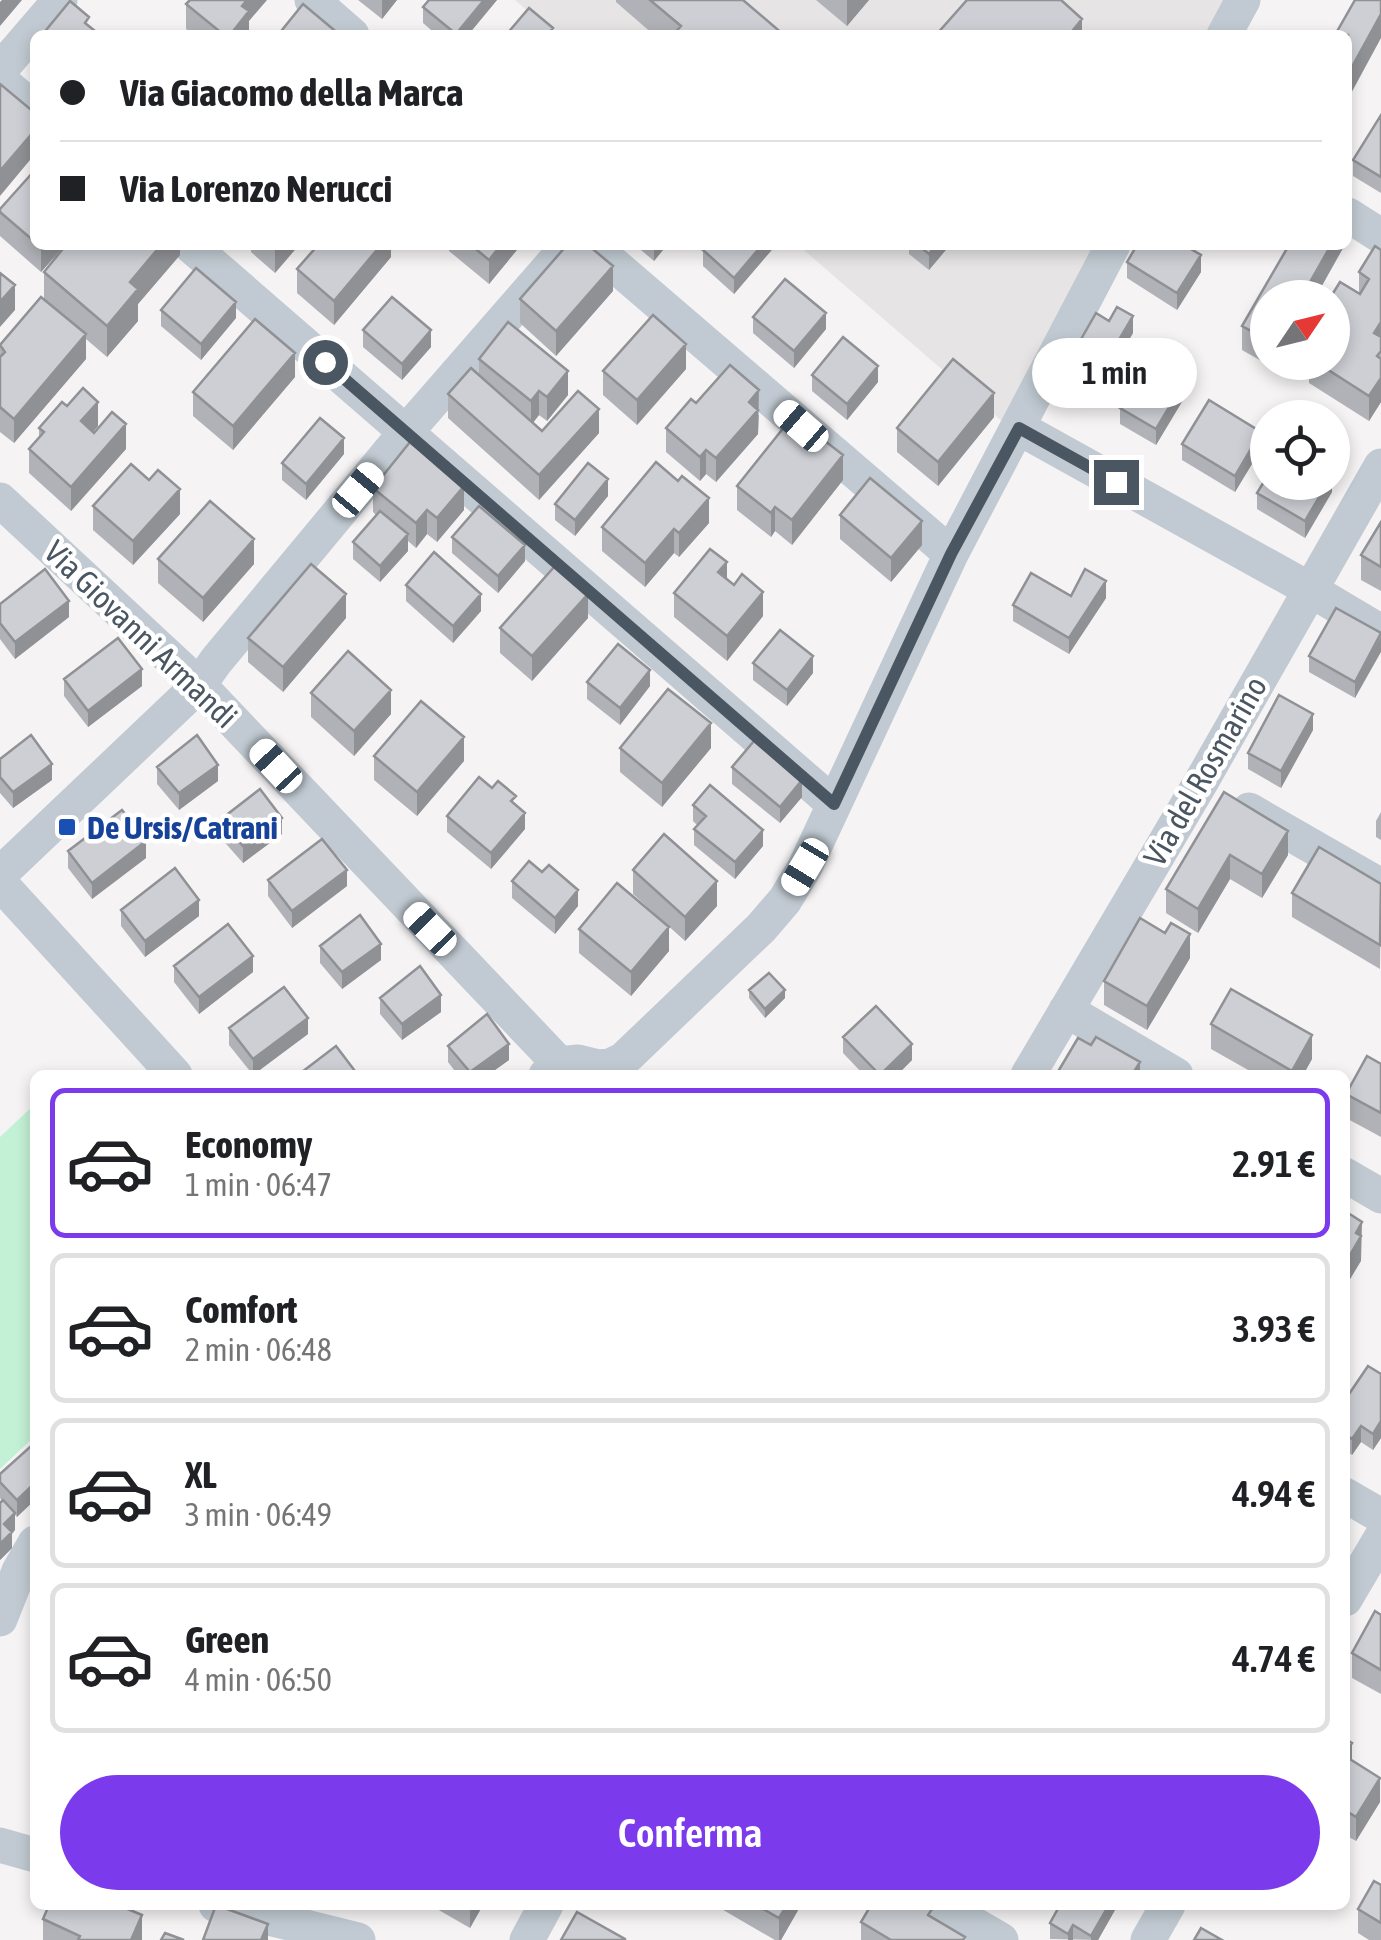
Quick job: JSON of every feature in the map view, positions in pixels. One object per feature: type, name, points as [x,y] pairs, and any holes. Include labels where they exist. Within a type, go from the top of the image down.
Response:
[{"type":"street","points":[[34,30],[60,0]]},
{"type":"street","points":[[312,0],[346,30]]},
{"type":"street","points":[[1227,30],[1243,0]]},
{"type":"street","points":[[0,70],[30,35]]},
{"type":"street","points":[[0,80],[30,106]]},
{"type":"street","points":[[1352,218],[1381,236]]},
{"type":"street","points":[[196,250],[834,804]]},
{"type":"street","points":[[0,874],[199,686],[216,660],[406,432],[565,250]]},
{"type":"street","points":[[596,250],[951,554]]},
{"type":"street","points":[[560,1070],[578,1062],[598,1067],[623,1060],[762,928],[785,900],[805,867],[951,554],[1111,250]]},
{"type":"street","points":[[1019,428],[1381,632]]},
{"type":"street","name":"Via del Rosmarino","points":[[1031,1070],[1381,466]]},
{"type":"street","name":"Via Giovanni Armandi","points":[[0,500],[199,686],[557,1070]]},
{"type":"street","points":[[1201,782],[1381,886]]},
{"type":"street","points":[[0,884],[171,1070]]},
{"type":"street","points":[[1066,1010],[1168,1070]]},
{"type":"street","points":[[1350,1178],[1381,1196]]},
{"type":"street","points":[[1350,1499],[1381,1516]]},
{"type":"street","points":[[1350,1591],[1381,1538]]},
{"type":"street","points":[[0,1618],[30,1552]]},
{"type":"street","points":[[0,1845],[30,1854]]},
{"type":"street","points":[[236,1910],[358,1940]]},
{"type":"street","points":[[527,1940],[543,1910]]},
{"type":"street","points":[[950,1910],[1002,1940]]},
{"type":"street","points":[[1148,1940],[1165,1910]]},
{"type":"shaded area","points":[[515,0],[1227,0],[1211,30],[549,30]]},
{"type":"shaded area","points":[[804,250],[1095,250],[1004,423]]},
{"type":"green space","points":[[30,1109],[30,1441],[0,1469],[0,1137]]},
{"type":"building","points":[[190,0],[247,0],[242,6],[249,11],[234,30],[218,30],[186,4]]},
{"type":"building","points":[[429,0],[484,0],[459,30],[451,30],[423,7]]},
{"type":"building","points":[[650,0],[743,0],[778,30],[677,30],[681,26]]},
{"type":"building","points":[[967,0],[1061,0],[1082,19],[1073,30],[940,30]]},
{"type":"building","points":[[1355,0],[1381,0],[1381,14],[1352,67],[1352,30],[1338,30]]},
{"type":"building","points":[[70,1],[89,17],[85,23],[94,30],[46,30]]},
{"type":"building","points":[[303,4],[334,30],[282,30]]},
{"type":"building","points":[[529,8],[553,28],[551,30],[510,30]]},
{"type":"building","points":[[0,84],[30,109],[30,136],[0,171]]},
{"type":"building","points":[[1381,115],[1381,177],[1353,160]]},
{"type":"building","points":[[30,176],[30,238],[0,209]]},
{"type":"building","points":[[1375,246],[1381,250],[1381,322],[1374,333],[1381,337],[1377,356],[1381,359],[1381,378],[1369,396],[1344,380],[1350,380],[1350,288],[1360,294],[1369,279],[1359,272]]},
{"type":"building","points":[[62,250],[157,250],[130,282],[138,289],[107,326],[44,272]]},
{"type":"building","points":[[314,250],[377,250],[334,301],[297,269]]},
{"type":"building","points":[[477,250],[497,250],[489,260]]},
{"type":"building","points":[[563,250],[594,250],[613,266],[556,331],[520,299]]},
{"type":"building","points":[[703,250],[758,250],[734,278]]},
{"type":"building","points":[[1134,250],[1192,250],[1201,255],[1177,293],[1127,262]]},
{"type":"building","points":[[1286,250],[1328,250],[1311,280],[1269,280]]},
{"type":"building","points":[[196,268],[236,302],[201,344],[161,310]]},
{"type":"building","points":[[0,273],[15,285],[0,302]]},
{"type":"building","points":[[785,279],[826,313],[794,351],[753,317]]},
{"type":"building","points":[[41,297],[86,334],[14,419],[0,407],[0,357],[5,352],[0,345]]},
{"type":"building","points":[[392,297],[431,330],[402,364],[363,330]]},
{"type":"building","points":[[1117,307],[1133,316],[1089,391],[1070,380],[1078,368],[1068,362],[1096,313],[1109,321]]},
{"type":"building","points":[[1250,312],[1250,330],[1242,326]]},
{"type":"building","points":[[653,315],[686,344],[637,400],[603,371]]},
{"type":"building","points":[[255,319],[295,353],[233,426],[193,392]]},
{"type":"building","points":[[508,322],[568,371],[547,397],[539,391],[531,401],[479,359]]},
{"type":"building","points":[[843,337],[878,366],[847,404],[812,375]]},
{"type":"building","points":[[953,359],[994,393],[938,462],[897,428]]},
{"type":"building","points":[[1146,363],[1183,384],[1156,429],[1120,408]]},
{"type":"building","points":[[730,365],[759,390],[749,402],[758,410],[716,458],[706,450],[700,457],[666,428],[691,399],[696,403]]},
{"type":"building","points":[[471,368],[542,431],[578,391],[599,409],[539,475],[448,394]]},
{"type":"building","points":[[83,388],[98,402],[81,421],[94,433],[112,412],[126,424],[71,487],[29,449],[44,432],[39,428],[62,402],[67,406]]},
{"type":"building","points":[[1209,400],[1250,425],[1250,451],[1235,476],[1182,444]]},
{"type":"building","points":[[793,416],[843,455],[792,520],[775,507],[771,513],[737,486]]},
{"type":"building","points":[[320,418],[344,438],[306,484],[282,463]]},
{"type":"building","points":[[410,442],[464,486],[437,518],[427,510],[416,523],[373,488]]},
{"type":"building","points":[[656,462],[678,481],[682,476],[709,498],[679,533],[674,529],[645,563],[602,527]]},
{"type":"building","points":[[588,463],[608,479],[575,520],[555,504]]},
{"type":"building","points":[[131,464],[149,480],[158,470],[180,489],[133,541],[93,506]]},
{"type":"building","points":[[870,478],[922,521],[891,558],[840,515]]},
{"type":"building","points":[[1269,500],[1317,500],[1305,521]]},
{"type":"building","points":[[210,501],[254,539],[203,598],[158,559]]},
{"type":"building","points":[[479,506],[525,545],[498,576],[452,537]]},
{"type":"building","points":[[380,511],[408,534],[380,566],[353,542]]},
{"type":"building","points":[[1381,522],[1381,567],[1361,555]]},
{"type":"building","points":[[710,549],[727,562],[718,572],[734,585],[742,574],[763,592],[727,636],[674,593]]},
{"type":"building","points":[[434,552],[481,594],[453,626],[406,585]]},
{"type":"building","points":[[311,564],[346,594],[283,667],[248,638]]},
{"type":"building","points":[[555,566],[588,594],[532,656],[500,628]]},
{"type":"building","points":[[45,569],[69,601],[15,642],[0,623],[0,604]]},
{"type":"building","points":[[1085,569],[1106,581],[1069,638],[1013,605],[1031,573],[1071,596]]},
{"type":"building","points":[[1336,608],[1381,633],[1355,682],[1309,656]]},
{"type":"building","points":[[780,630],[813,656],[787,690],[753,663]]},
{"type":"building","points":[[118,638],[142,669],[88,711],[64,679]]},
{"type":"building","points":[[618,644],[650,670],[620,708],[587,682]]},
{"type":"building","points":[[348,651],[391,690],[354,731],[311,693]]},
{"type":"building","points":[[668,689],[711,723],[662,783],[620,748]]},
{"type":"building","points":[[1279,695],[1313,714],[1281,771],[1248,753]]},
{"type":"building","points":[[421,701],[464,737],[417,792],[374,756]]},
{"type":"building","points":[[31,735],[52,764],[13,792],[0,777],[0,759]]},
{"type":"building","points":[[197,735],[218,765],[179,793],[157,767]]},
{"type":"building","points":[[754,741],[802,780],[780,807],[732,767]]},
{"type":"building","points":[[479,777],[492,788],[498,781],[516,796],[511,801],[525,813],[491,853],[447,816]]},
{"type":"building","points":[[710,785],[763,830],[735,862],[694,829],[706,816],[693,805]]},
{"type":"building","points":[[260,789],[282,818],[243,846],[220,820]]},
{"type":"building","points":[[1224,792],[1288,831],[1262,874],[1230,855],[1198,909],[1166,889]]},
{"type":"building","points":[[122,810],[146,841],[92,883],[68,851]]},
{"type":"building","points":[[664,834],[717,881],[685,917],[633,870]]},
{"type":"building","points":[[322,839],[347,870],[292,911],[268,880]]},
{"type":"building","points":[[1319,847],[1381,884],[1380,945],[1292,893]]},
{"type":"building","points":[[529,861],[542,872],[549,865],[578,890],[555,918],[512,881]]},
{"type":"building","points":[[175,868],[199,900],[145,941],[121,910]]},
{"type":"building","points":[[617,883],[669,927],[631,972],[579,929]]},
{"type":"building","points":[[360,915],[381,944],[342,972],[320,946]]},
{"type":"building","points":[[1140,918],[1165,933],[1171,923],[1190,934],[1147,1006],[1104,981]]},
{"type":"building","points":[[228,924],[253,956],[199,997],[174,966]]},
{"type":"building","points":[[420,966],[441,995],[402,1024],[380,998]]},
{"type":"building","points":[[769,973],[785,990],[765,1009],[749,990]]},
{"type":"building","points":[[284,987],[308,1018],[253,1059],[229,1028]]},
{"type":"building","points":[[1231,989],[1312,1035],[1290,1070],[1211,1024]]},
{"type":"building","points":[[876,1006],[912,1044],[885,1070],[875,1070],[843,1037]]},
{"type":"building","points":[[487,1014],[509,1044],[473,1070],[468,1070],[448,1046]]},
{"type":"building","points":[[1096,1037],[1140,1062],[1135,1070],[1059,1070],[1078,1038],[1091,1045]]},
{"type":"building","points":[[336,1046],[354,1070],[305,1070]]},
{"type":"building","points":[[1367,1056],[1381,1064],[1381,1113],[1350,1096],[1350,1087]]},
{"type":"building","points":[[1350,1214],[1362,1222],[1356,1233],[1361,1236],[1350,1255]]},
{"type":"building","points":[[1368,1366],[1381,1374],[1381,1421],[1373,1434],[1361,1426],[1350,1438],[1350,1393]]},
{"type":"building","points":[[30,1447],[30,1488],[17,1500],[0,1482],[0,1474]]},
{"type":"building","points":[[3,1500],[15,1513],[4,1524],[12,1532],[0,1544],[0,1503]]},
{"type":"building","points":[[1375,1611],[1381,1615],[1381,1670],[1352,1653]]},
{"type":"building","points":[[1350,1759],[1380,1778],[1356,1817],[1350,1813]]},
{"type":"building","points":[[1374,1881],[1381,1885],[1381,1923],[1358,1909]]},
{"type":"building","points":[[47,1910],[130,1910],[142,1915],[131,1940],[78,1940],[80,1936],[43,1919]]},
{"type":"building","points":[[214,1910],[230,1910],[268,1924],[261,1940],[203,1940]]},
{"type":"building","points":[[765,1910],[784,1910],[779,1918]]},
{"type":"building","points":[[868,1910],[931,1910],[928,1915],[965,1937],[891,1940],[861,1922]]},
{"type":"building","points":[[1057,1910],[1106,1910],[1091,1936],[1073,1925],[1068,1934],[1050,1923]]},
{"type":"building","points":[[577,1912],[625,1939],[625,1940],[561,1940]]},
{"type":"building","points":[[1201,1928],[1222,1940],[1194,1940]]},
{"type":"building","points":[[165,1933],[184,1940],[161,1940]]},
{"type":"place","name":"De Ursis/Catrani","points":[[67,827]]},
{"type":"route","points":[[325,362],[834,804],[951,554],[1019,428],[1116,482]]}]
